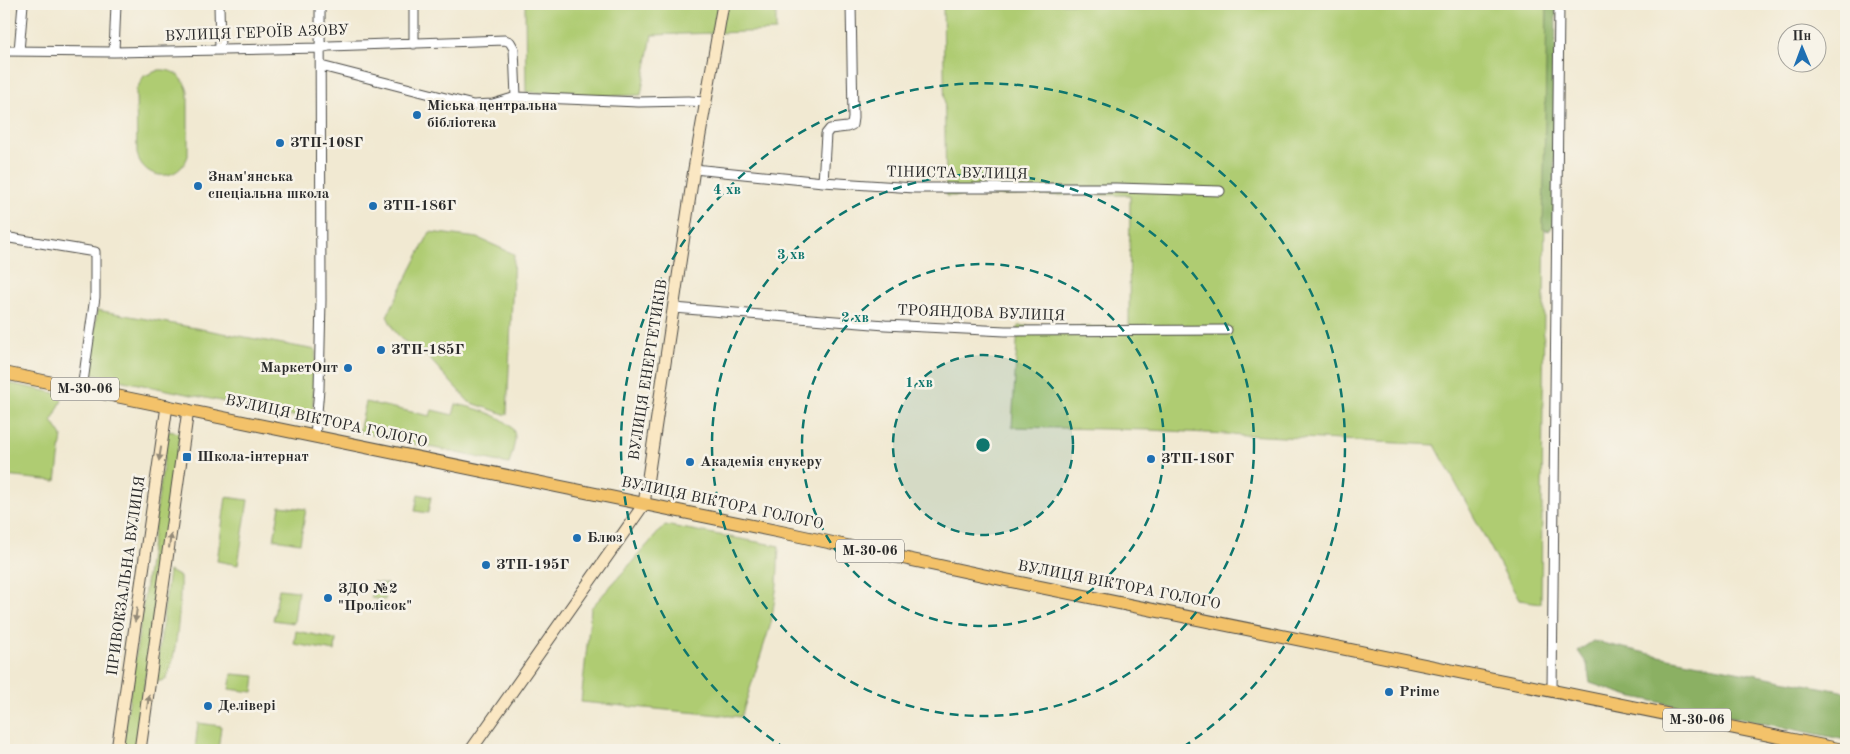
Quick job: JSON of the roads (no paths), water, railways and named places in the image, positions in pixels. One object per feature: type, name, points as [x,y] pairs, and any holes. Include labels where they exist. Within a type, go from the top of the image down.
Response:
[{"type":"main road","name":"ВУЛИЦЯ ВІКТОРА ГОЛОГО","points":[[4,373],[1001,579],[1552,690]]},
{"type":"main road","name":"М-30-06","points":[[1552,690],[1843,750]]},
{"type":"street","points":[[20,51],[23,4]]},
{"type":"street","points":[[114,52],[116,4]]},
{"type":"street","points":[[219,4],[220,50]]},
{"type":"street","points":[[315,436],[321,342],[320,4]]},
{"type":"street","points":[[414,4],[414,44]]},
{"type":"street","name":"ВУЛИЦЯ ЕНЕРГЕТИКІВ","points":[[471,750],[644,504],[694,169],[723,4]]},
{"type":"street","points":[[823,182],[826,134],[830,129],[852,125],[854,118],[852,4]]},
{"type":"street","points":[[1552,690],[1558,4]]},
{"type":"street","name":"ВУЛИЦЯ ГЕРОЇВ АЗОВУ","points":[[4,51],[114,52],[320,48],[329,46],[504,40],[510,42],[514,49],[516,97]]},
{"type":"street","points":[[321,66],[473,105],[493,104],[516,97],[639,102],[706,102]]},
{"type":"street","name":"ТІНИСТА ВУЛИЦЯ","points":[[694,169],[823,182],[914,188],[1220,190]]},
{"type":"street","points":[[4,237],[95,252],[95,297],[82,389]]},
{"type":"street","name":"ТРОЯНДОВА ВУЛИЦЯ","points":[[674,308],[1005,331],[1227,330]]},
{"type":"street","name":"ПРИВОКЗАЛЬНА ВУЛИЦЯ","points":[[117,750],[167,406]]},
{"type":"street","points":[[140,750],[188,410]]},
{"type":"place","name":"Міська центральна бібліотека","points":[[417,115]]},
{"type":"place","name":"ЗТП-108Г","points":[[280,143]]},
{"type":"place","name":"Знам'янська спеціальна школа","points":[[198,186]]},
{"type":"place","name":"ЗТП-186Г","points":[[373,206]]},
{"type":"place","name":"ЗТП-185Г","points":[[381,350]]},
{"type":"place","name":"МаркетОпт","points":[[348,368]]},
{"type":"place","name":"Школа-інтернат","points":[[187,457]]},
{"type":"place","name":"ЗТП-180Г","points":[[1151,459]]},
{"type":"place","name":"Академія снукеру","points":[[690,462]]},
{"type":"place","name":"Блюз","points":[[577,538]]},
{"type":"place","name":"ЗТП-195Г","points":[[486,565]]},
{"type":"place","name":"ЗДО №2 \"Пролісок\"","points":[[328,598]]},
{"type":"place","name":"Prime","points":[[1389,692]]},
{"type":"place","name":"Делівері","points":[[208,706]]}]
